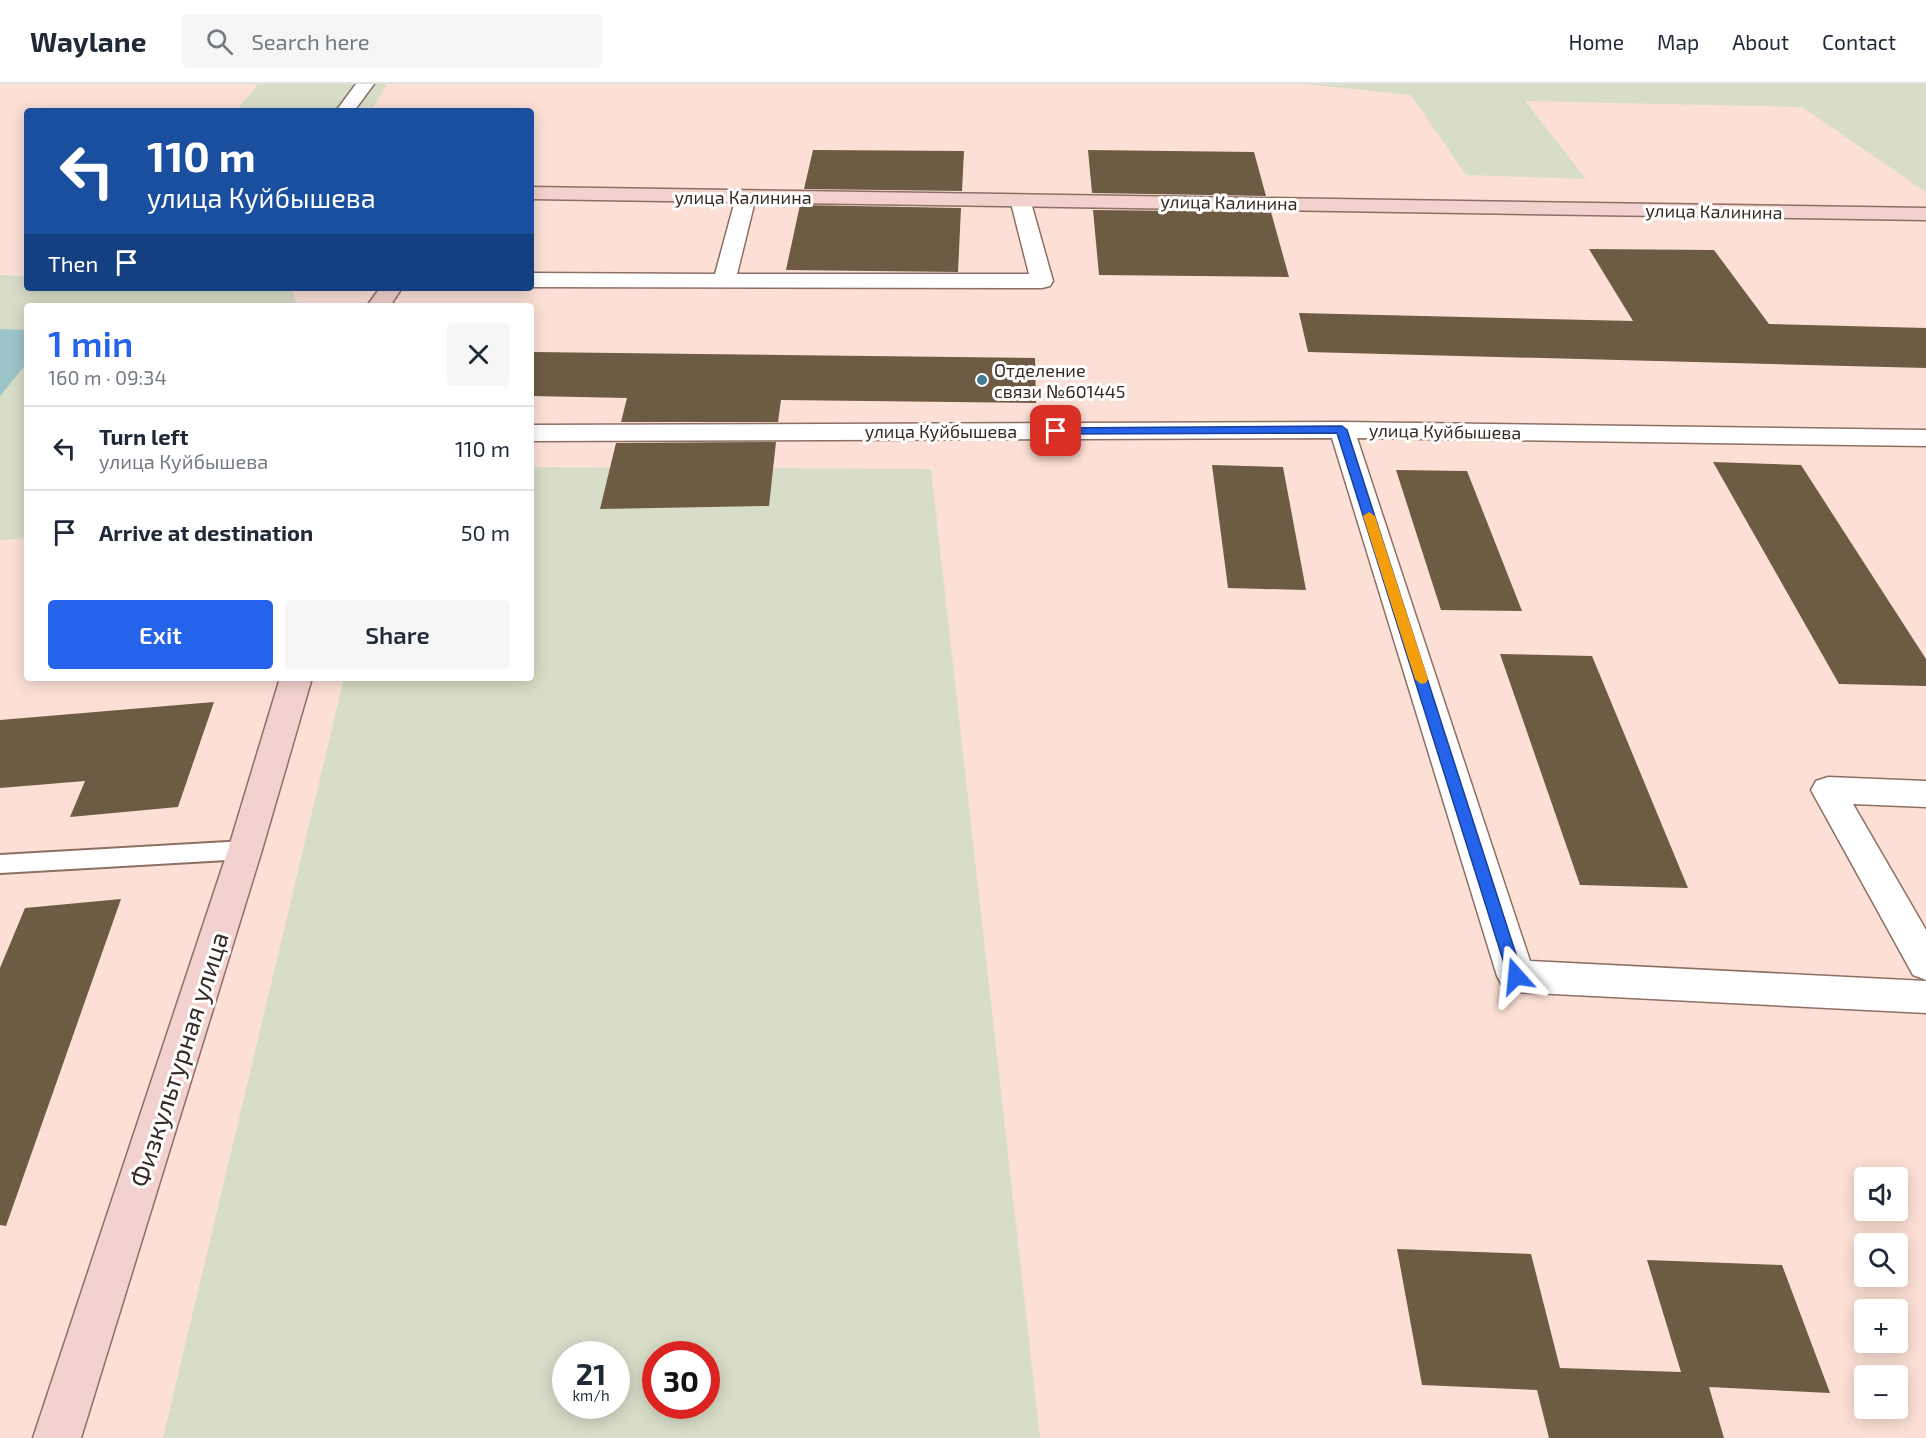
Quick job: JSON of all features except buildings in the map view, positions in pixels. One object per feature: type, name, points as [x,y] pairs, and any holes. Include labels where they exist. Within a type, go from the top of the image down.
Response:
[{"type":"main road","name":"улица Калинина","points":[[534,193],[1926,214]]},
{"type":"main road","points":[[534,204],[592,195]]},
{"type":"main road","points":[[364,291],[374,303]]},
{"type":"main road","points":[[378,303],[388,291]]},
{"type":"main road","name":"Физкультурная улица","points":[[57,1438],[245,850],[295,681]]},
{"type":"street","points":[[347,108],[365,84]]},
{"type":"street","points":[[724,282],[746,197]]},
{"type":"street","points":[[534,280],[1042,281],[1020,199]]},
{"type":"street","points":[[1342,430],[1516,976],[1926,997]]},
{"type":"street","name":"улица Куйбышева","points":[[534,433],[1342,430],[1926,438]]},
{"type":"street","points":[[1926,794],[1828,790],[1926,964]]},
{"type":"lane","points":[[0,864],[245,850]]},
{"type":"green space","points":[[258,84],[387,84],[373,108],[238,108]]},
{"type":"green space","points":[[1306,84],[1926,84],[1926,192],[1802,107],[1525,101],[1586,179],[1466,175],[1411,95]]},
{"type":"green space","points":[[0,275],[24,276],[24,291],[292,291],[298,303],[24,303],[24,330],[0,329]]},
{"type":"green space","points":[[24,367],[24,538],[0,540],[0,396]]},
{"type":"green space","points":[[534,467],[931,469],[1040,1438],[163,1438],[343,681],[534,681]]},
{"type":"water","points":[[0,329],[24,330],[24,367],[0,396]]},
{"type":"slow traffic","points":[[1369,516],[1421,679]]},
{"type":"place","name":"Отделение связи №601445","points":[[982,380]]},
{"type":"route","points":[[1056,431],[1342,430],[1516,976]]}]
